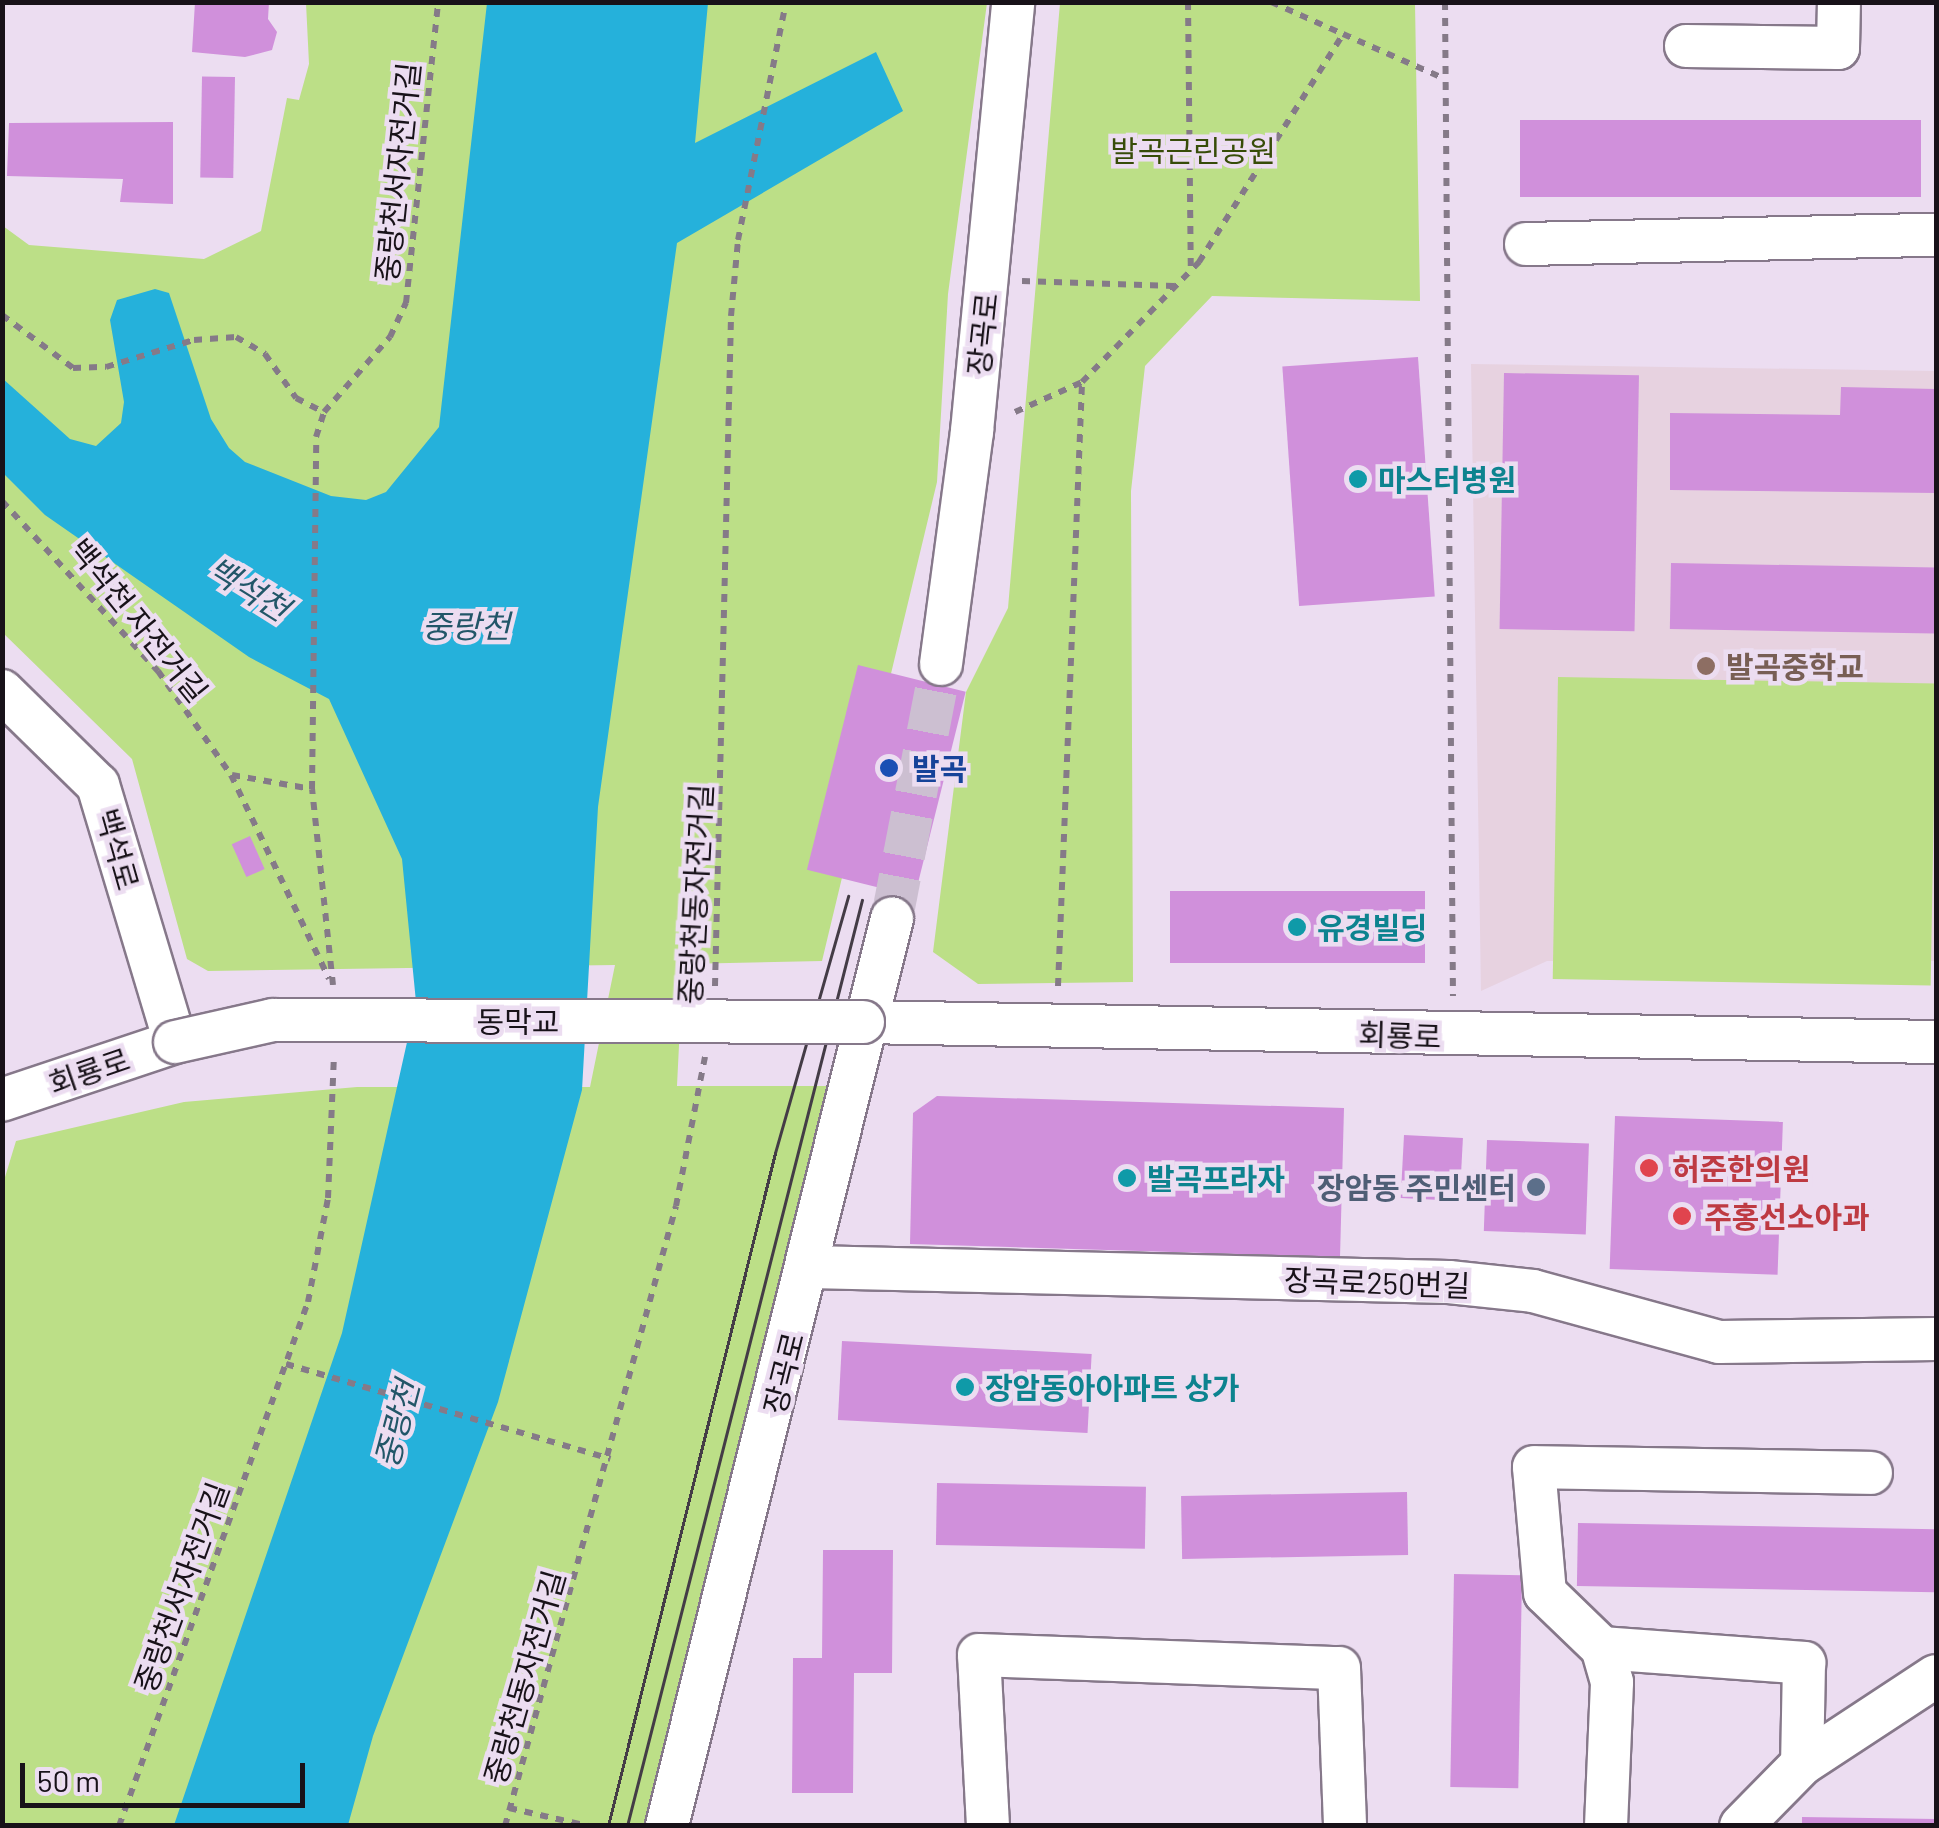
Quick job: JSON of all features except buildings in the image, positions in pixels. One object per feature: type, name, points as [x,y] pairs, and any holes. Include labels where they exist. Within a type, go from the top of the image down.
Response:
[{"type":"street","name":"장곡로","points":[[941,664],[972,431],[1014,2]]},
{"type":"street","points":[[1686,46],[1838,48],[1839,2]]},
{"type":"street","points":[[1526,244],[1936,235]]},
{"type":"street","name":"백석로","points":[[2,692],[98,784],[174,1042]]},
{"type":"street","name":"장곡로","points":[[667,1826],[810,1267],[864,1022],[892,918]]},
{"type":"street","name":"동막교","points":[[174,1042],[273,1020],[864,1022]]},
{"type":"street","name":"회룡로","points":[[864,1022],[1454,1037],[1936,1042]]},
{"type":"street","name":"회룡로","points":[[2,1100],[174,1042]]},
{"type":"street","name":"장곡로250번길","points":[[810,1267],[1449,1282],[1533,1291],[1719,1342],[1936,1339]]},
{"type":"street","points":[[1606,1826],[1612,1682],[1602,1648],[1545,1593],[1534,1467],[1871,1473]]},
{"type":"street","points":[[1602,1648],[1804,1662],[1802,1764]]},
{"type":"street","points":[[988,1826],[979,1655],[1339,1668],[1346,1826]]},
{"type":"street","points":[[1740,1826],[1802,1764],[1936,1676]]},
{"type":"path","name":"중랑천서자전거길","points":[[311,737],[316,437],[324,412],[390,337],[406,303],[438,2]]},
{"type":"path","name":"중랑천동자전거길","points":[[714,993],[738,240],[786,2]]},
{"type":"path","points":[[1188,2],[1191,269]]},
{"type":"path","points":[[1271,2],[1445,79]]},
{"type":"path","points":[[1444,2],[1454,1037]]},
{"type":"path","points":[[972,431],[1082,382],[1176,286],[1191,269],[1343,34]]},
{"type":"path","points":[[987,280],[1176,286]]},
{"type":"path","points":[[2,315],[73,368],[106,367],[194,340],[251,342],[296,398],[324,412]]},
{"type":"path","points":[[1056,1025],[1082,382]]},
{"type":"path","name":"백석천 자전거길","points":[[2,501],[158,671],[231,775],[333,987]]},
{"type":"path","points":[[231,775],[312,789]]},
{"type":"path","name":"중랑천동자전거길","points":[[505,1826],[610,1460],[687,1158],[706,1048]]},
{"type":"path","name":"중랑천서자전거길","points":[[119,1826],[286,1364],[610,1460]]},
{"type":"path","points":[[509,1808],[588,1826]]},
{"type":"shaded area","name":"발곡중학교","points":[[1471,364],[1936,371],[1936,961],[1547,961],[1481,991]]},
{"type":"green space","points":[[306,3],[987,3],[948,294],[937,482],[822,961],[683,964],[677,1086],[842,1086],[649,1825],[3,1825],[2,1187],[16,1141],[184,1102],[357,1087],[590,1087],[615,965],[208,971],[187,959],[132,759],[3,633],[3,226],[29,245],[204,259],[261,231],[287,98],[299,100],[309,64]]},
{"type":"green space","name":"발곡근린공원","points":[[1060,3],[1415,3],[1420,301],[1212,296],[1145,366],[1131,491],[1133,982],[978,984],[933,952],[966,692],[1008,608]]},
{"type":"green space","points":[[1558,677],[1936,684],[1931,986],[1553,979]]},
{"type":"water","name":"중랑천","points":[[487,3],[708,3],[695,143],[876,52],[903,111],[677,243],[598,807],[582,1090],[498,1402],[373,1736],[348,1825],[174,1825],[342,1333],[416,1002],[402,859],[329,699],[249,657],[45,515],[3,473],[2,378],[70,439],[96,446],[121,423],[124,402],[110,320],[117,300],[155,289],[169,293],[211,419],[229,448],[245,462],[331,496],[366,500],[386,492],[439,427]]},
{"type":"tunnel","points":[[892,918],[941,664]]},
{"type":"tram line","points":[[608,1826],[775,1153],[848,896]]},
{"type":"tram line","points":[[627,1826],[862,900]]},
{"type":"place","name":"마스터병원","points":[[1358,479]]},
{"type":"place","name":"발곡중학교","points":[[1706,666]]},
{"type":"place","name":"발곡","points":[[889,768]]},
{"type":"place","name":"유경빌딩","points":[[1297,927]]},
{"type":"place","name":"허준한의원","points":[[1649,1168]]},
{"type":"place","name":"발곡프라자","points":[[1127,1178]]},
{"type":"place","name":"장암동 주민센터","points":[[1536,1187]]},
{"type":"place","name":"주홍선소아과","points":[[1682,1216]]},
{"type":"place","name":"장암동아아파트 상가","points":[[965,1387]]},
{"type":"water label","name":"백석천","points":[[249,588]]}]
